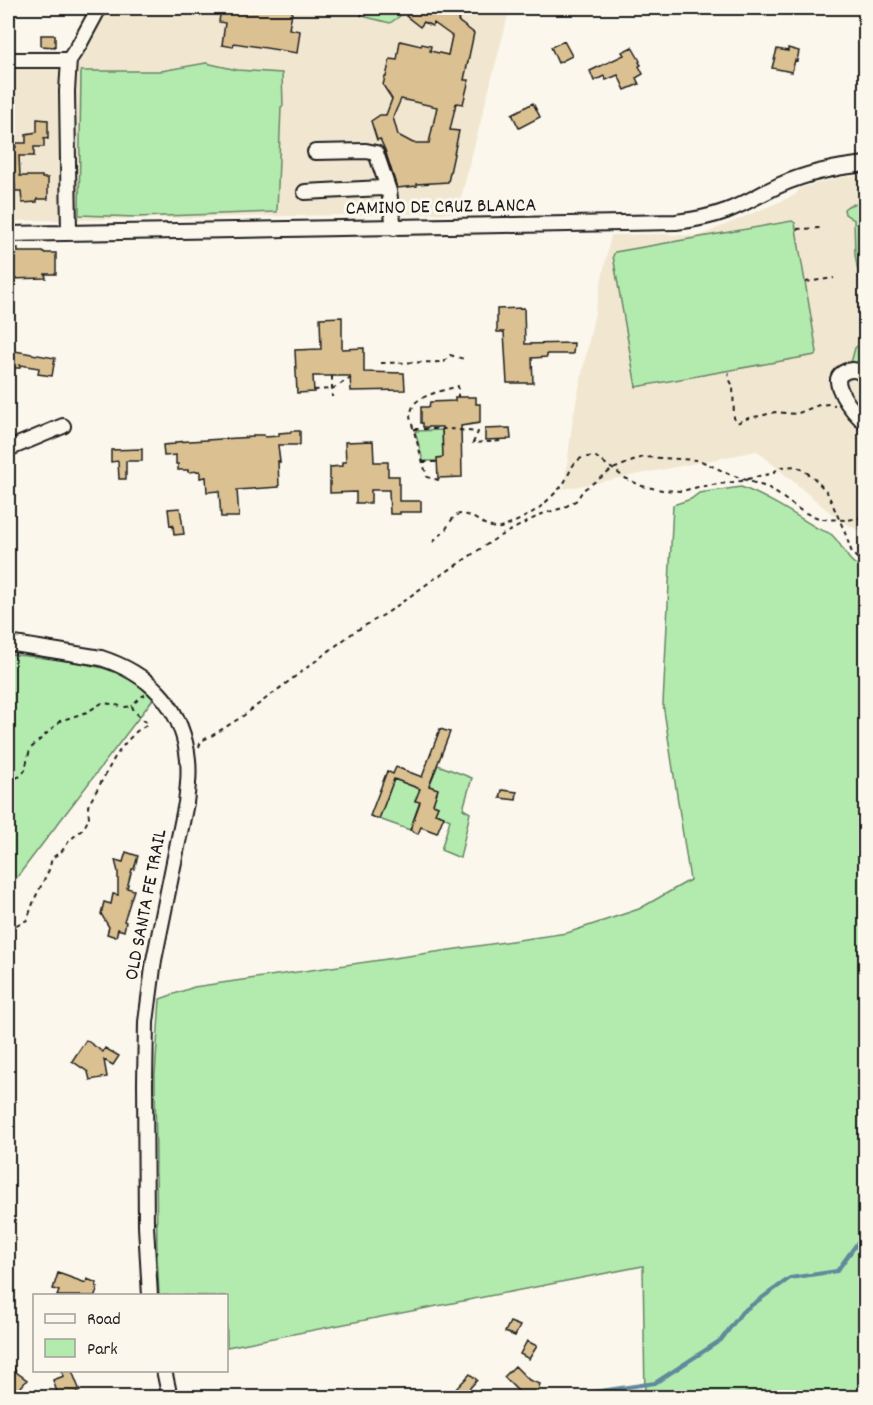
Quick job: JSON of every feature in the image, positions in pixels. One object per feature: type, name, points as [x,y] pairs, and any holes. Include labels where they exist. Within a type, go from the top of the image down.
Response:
[{"type":"street","points":[[69,233],[67,91],[69,60],[99,8]]},
{"type":"street","points":[[8,60],[69,60]]},
{"type":"street","points":[[315,152],[366,151],[376,153],[389,191],[394,228]]},
{"type":"street","name":"CAMINO DE CRUZ BLANCA","points":[[8,234],[676,222],[709,217],[727,211],[781,184],[807,175],[866,164]]},
{"type":"street","points":[[305,192],[382,188],[389,191]]},
{"type":"street","points":[[866,377],[851,369],[843,372],[838,381],[840,391],[847,403],[862,420],[866,421]]},
{"type":"street","points":[[8,449],[63,426]]},
{"type":"street","name":"OLD SANTA FE TRAIL","points":[[8,643],[101,658],[140,676],[166,701],[178,722],[187,752],[188,787],[154,960],[146,1022],[147,1265],[150,1294]]},
{"type":"street","points":[[164,1372],[170,1398]]},
{"type":"path","points":[[361,16],[364,8]]},
{"type":"path","points":[[797,229],[822,228]]},
{"type":"path","points":[[807,282],[834,278]]},
{"type":"path","points":[[381,363],[444,362],[450,355],[464,359]]},
{"type":"path","points":[[729,372],[728,377],[733,386],[735,404],[734,418],[737,423],[751,417],[775,412],[796,414],[819,405],[839,406]]},
{"type":"path","points":[[332,376],[332,397]]},
{"type":"path","points":[[314,390],[332,390],[351,378]]},
{"type":"path","points":[[440,480],[427,477],[425,474],[410,417],[411,411],[414,404],[433,394],[458,386],[458,397]]},
{"type":"path","points":[[414,429],[478,432],[473,443],[501,441]]},
{"type":"path","points":[[433,542],[456,515],[462,513],[468,514],[489,527],[500,528],[535,511],[561,487],[573,464],[591,456],[642,486],[682,491],[698,486],[745,480],[771,474],[782,467],[796,466],[812,476],[827,492],[852,553],[856,558],[866,561]]},
{"type":"path","points":[[199,747],[201,741],[243,716],[354,632],[387,613],[504,533],[577,500],[583,490],[613,469],[643,457],[699,460],[768,488],[803,512],[821,519],[866,518]]},
{"type":"path","points":[[423,462],[438,462]]},
{"type":"path","points":[[8,776],[13,779],[21,776],[25,770],[30,749],[60,721],[87,712],[102,703],[132,706],[140,697],[148,694]]},
{"type":"path","points":[[8,929],[27,920],[34,898],[50,870],[52,858],[84,828],[89,818],[88,806],[115,757],[137,731],[148,724],[134,711],[132,706]]},
{"type":"shaded area","points":[[107,8],[510,8],[457,213],[8,221],[8,68],[76,68]]},
{"type":"shaded area","points":[[865,175],[865,534],[839,520],[757,451],[564,489],[573,417],[611,235],[699,236],[793,196],[800,188],[837,178]]},
{"type":"green space","points":[[369,8],[399,8],[400,16],[390,23],[366,17]]},
{"type":"green space","points":[[206,63],[237,70],[282,73],[283,106],[281,107],[277,212],[136,217],[79,215],[81,71],[161,71]]},
{"type":"green space","points":[[853,204],[865,204],[865,311],[855,255],[854,220],[845,214],[844,209]]},
{"type":"green space","points":[[792,221],[795,223],[817,352],[815,355],[636,387],[613,256],[615,252]]},
{"type":"green space","points":[[865,331],[865,371],[851,363],[855,348],[861,343]]},
{"type":"green space","points":[[442,430],[443,457],[438,461],[423,461],[415,431]]},
{"type":"green space","points":[[741,487],[751,491],[830,533],[853,563],[865,569],[865,1397],[645,1397],[643,1266],[228,1347],[228,1294],[159,1294],[155,1075],[160,999],[194,987],[567,933],[639,909],[690,880],[663,704],[673,505],[691,499],[699,493]]},
{"type":"green space","points":[[8,654],[106,669],[132,680],[153,699],[8,889]]},
{"type":"green space","points":[[438,765],[472,778],[463,809],[470,813],[460,858],[441,850],[450,820],[435,813],[438,806],[433,804],[438,790],[429,786]]},
{"type":"green space","points":[[394,779],[420,789],[416,800],[420,802],[410,830],[379,819]]},
{"type":"building","points":[[221,8],[293,8],[289,29],[300,31],[297,53],[234,43],[233,47],[222,45],[225,23],[219,22]]},
{"type":"building","points":[[412,8],[451,8],[462,16],[458,21],[474,33],[464,80],[469,80],[463,104],[456,103],[450,130],[459,131],[448,182],[397,188],[385,150],[380,139],[377,140],[371,121],[380,115],[386,115],[392,99],[383,85],[390,59],[397,60],[400,41],[431,46],[430,51],[448,55],[452,36],[434,23],[432,26],[424,22],[420,27],[406,16]],"holes":[[[401,99],[437,107],[429,143],[413,143],[398,135],[393,117]]]},
{"type":"building","points":[[41,35],[55,35],[55,47],[41,46]]},
{"type":"building","points":[[564,41],[572,56],[558,63],[551,47]]},
{"type":"building","points":[[632,47],[640,61],[639,66],[643,74],[636,78],[639,84],[625,90],[618,75],[606,80],[604,76],[594,81],[590,71],[624,55],[622,52]]},
{"type":"building","points":[[788,48],[799,51],[792,72],[772,68],[777,49],[788,51]]},
{"type":"building","points":[[533,103],[540,117],[519,128],[512,114]]},
{"type":"building","points":[[37,119],[48,120],[48,139],[44,138],[44,147],[34,147],[34,156],[19,156],[20,176],[48,178],[48,199],[22,203],[21,191],[15,191],[15,185],[8,185],[8,147],[16,147],[16,143],[26,143],[26,134],[37,132]]},
{"type":"building","points":[[8,248],[18,248],[18,252],[56,253],[56,274],[45,274],[46,278],[8,279]]},
{"type":"building","points":[[524,308],[525,344],[574,343],[573,354],[547,354],[547,357],[532,358],[533,383],[507,383],[504,332],[497,332],[497,309]]},
{"type":"building","points":[[342,317],[342,349],[364,348],[364,372],[404,373],[405,390],[351,391],[350,376],[313,376],[314,392],[297,393],[295,350],[321,349],[320,318]]},
{"type":"building","points":[[9,350],[55,358],[52,376],[38,374],[39,368],[20,365],[20,368],[8,368]]},
{"type":"building","points":[[455,397],[476,397],[476,404],[480,404],[480,423],[461,426],[462,477],[438,478],[437,458],[443,457],[442,427],[423,427],[421,407],[429,407],[430,402],[455,401]]},
{"type":"building","points":[[510,428],[511,439],[485,440],[485,429]]},
{"type":"building","points":[[300,431],[300,445],[278,445],[279,487],[237,490],[239,517],[221,517],[219,491],[207,492],[206,477],[200,478],[200,471],[178,470],[176,455],[164,456],[163,445],[175,444],[175,442],[253,437],[253,435],[279,436],[279,433]]},
{"type":"building","points":[[373,441],[374,462],[388,462],[388,476],[399,476],[399,501],[421,501],[421,512],[390,514],[389,490],[371,490],[371,503],[356,503],[356,492],[330,493],[330,467],[342,466],[342,462],[346,462],[345,442]]},
{"type":"building","points":[[142,449],[142,461],[126,461],[126,479],[119,479],[118,461],[111,462],[111,450]]},
{"type":"building","points":[[180,508],[184,534],[174,535],[173,525],[170,526],[168,509]]},
{"type":"building","points":[[440,729],[450,732],[429,786],[438,789],[433,804],[438,806],[435,813],[444,816],[437,833],[421,827],[418,834],[410,830],[420,802],[415,801],[420,789],[394,779],[379,819],[370,816],[387,771],[393,774],[396,767],[422,777]]},
{"type":"building","points":[[502,790],[517,792],[516,800],[500,798]]},
{"type":"building","points":[[126,852],[138,856],[127,888],[134,890],[124,921],[126,922],[124,931],[118,929],[116,937],[107,934],[109,927],[101,914],[104,902],[111,904],[113,894],[118,895],[118,872],[115,860],[123,862]]},
{"type":"building","points":[[86,1040],[103,1052],[105,1048],[119,1056],[113,1065],[104,1060],[107,1077],[90,1080],[88,1072],[72,1061]]},
{"type":"building","points":[[58,1273],[86,1283],[87,1279],[97,1283],[98,1287],[96,1294],[58,1294],[59,1291],[53,1289]]},
{"type":"building","points":[[510,1322],[520,1326],[515,1336],[505,1332]]},
{"type":"building","points":[[527,1341],[537,1346],[529,1359],[520,1354]]},
{"type":"building","points":[[8,1365],[27,1380],[21,1387],[22,1394],[8,1395]]},
{"type":"building","points":[[515,1366],[529,1380],[540,1384],[536,1396],[530,1393],[528,1397],[521,1394],[504,1377]]},
{"type":"building","points":[[62,1372],[72,1372],[80,1391],[66,1397],[64,1393],[58,1395],[53,1380],[64,1376]]},
{"type":"building","points":[[470,1374],[477,1380],[469,1389],[479,1398],[463,1398],[455,1390]]},
{"type":"waterway","points":[[584,1398],[587,1393],[655,1383],[721,1340],[742,1312],[790,1278],[837,1271],[866,1231]]}]
